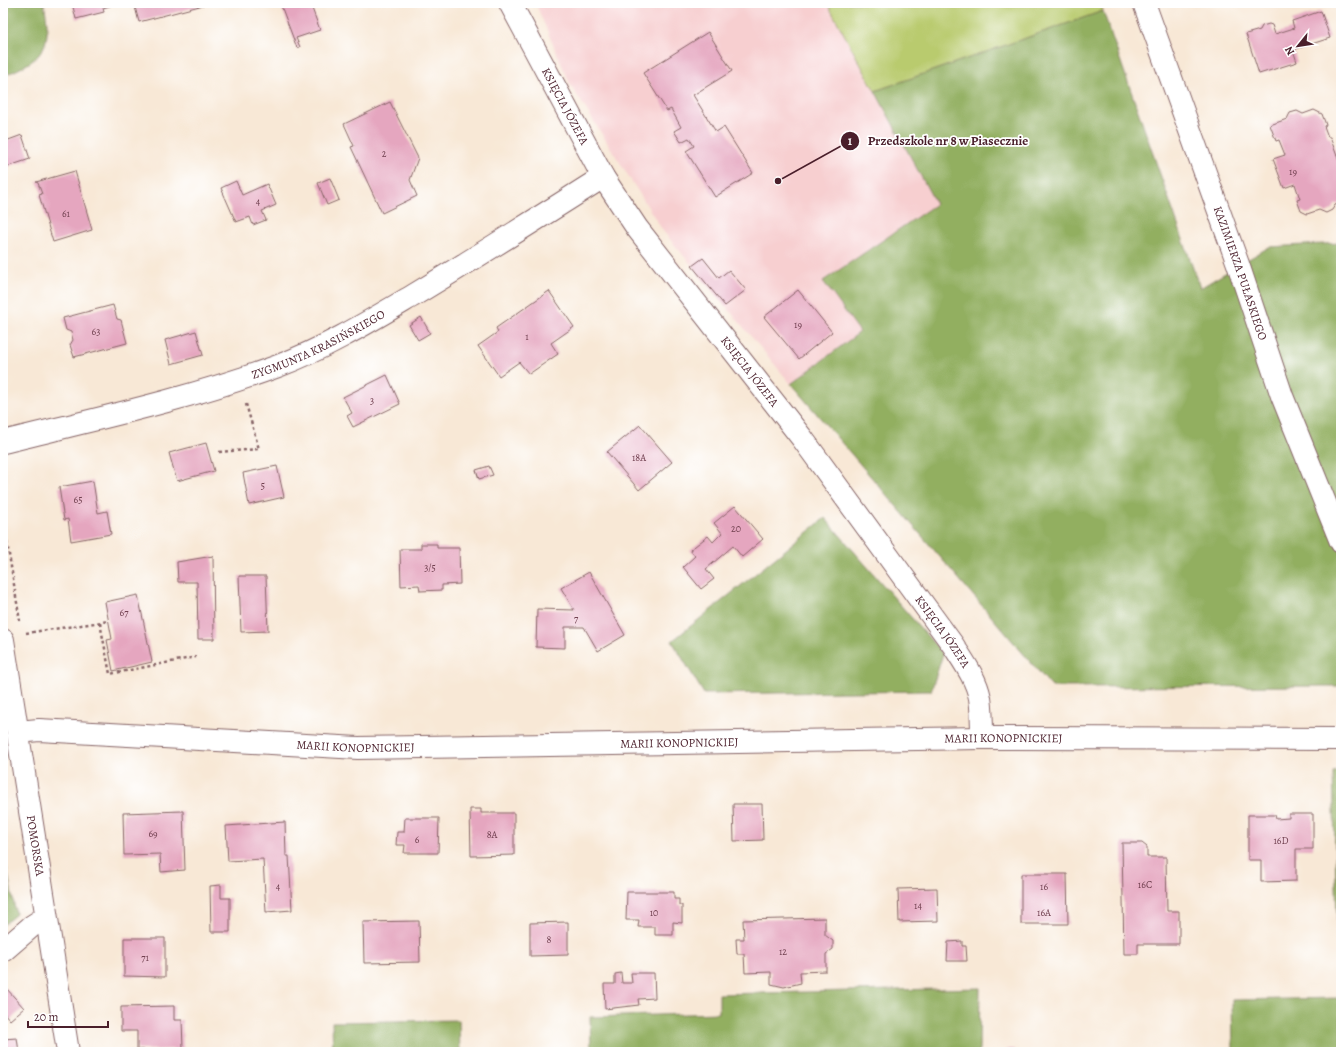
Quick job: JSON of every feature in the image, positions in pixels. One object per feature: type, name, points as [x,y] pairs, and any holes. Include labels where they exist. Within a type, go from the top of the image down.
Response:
[{"type":"street","name":"KSIĘCIA JÓZEFA","points":[[510,3],[603,177],[637,228],[802,438],[953,645],[971,674],[977,687],[980,698],[982,738]]},
{"type":"street","name":"KAZIMIERZA PUŁASKIEGO","points":[[1144,3],[1238,264],[1282,396],[1341,542]]},
{"type":"street","name":"ZYGMUNTA KRASIŃSKIEGO","points":[[3,442],[167,402],[286,363],[333,341],[368,322],[467,263],[603,177]]},
{"type":"street","name":"POMORSKA","points":[[13,636],[18,732],[68,1052]]},
{"type":"street","name":"MARII KONOPNICKIEJ","points":[[18,732],[39,730],[358,748],[982,738],[1341,739]]},
{"type":"street","points":[[3,951],[32,926],[46,917]]},
{"type":"path","points":[[219,452],[259,449],[245,401]]},
{"type":"path","points":[[13,636],[109,622]]},
{"type":"path","points":[[100,623],[110,674],[196,656]]},
{"type":"shaded area","points":[[547,3],[827,3],[936,204],[823,281],[860,332],[791,384],[663,231],[570,84],[537,7]]},
{"type":"green space","points":[[7,3],[44,3],[47,18],[47,31],[46,41],[42,50],[36,57],[28,64],[3,76],[3,5]]},
{"type":"green space","points":[[827,3],[1101,3],[1103,11],[875,91]]},
{"type":"green space","points":[[1103,11],[1200,288],[1269,247],[1341,243],[1341,686],[1052,687],[791,384],[860,332],[823,281],[936,204],[875,91]]},
{"type":"green space","points":[[825,518],[943,654],[931,691],[704,694],[672,641]]},
{"type":"green space","points":[[1341,771],[1341,1052],[1233,1052],[1232,1000],[1339,998],[1333,772]]},
{"type":"green space","points":[[3,850],[16,914],[3,925]]},
{"type":"green space","points":[[980,988],[979,1052],[591,1052],[590,1017],[719,1013],[719,994]]},
{"type":"green space","points":[[459,1020],[460,1052],[333,1052],[332,1022]]},
{"type":"building","points":[[72,3],[119,3],[103,8],[104,12],[76,19]]},
{"type":"building","points":[[134,3],[211,3],[139,22]]},
{"type":"building","points":[[280,3],[310,3],[320,30],[296,38],[300,47],[297,48]]},
{"type":"building","points":[[1321,11],[1330,38],[1293,50],[1297,62],[1259,74],[1246,34],[1260,30],[1262,26],[1269,24],[1272,25],[1275,34],[1294,28],[1292,21]]},
{"type":"building","points":[[708,32],[732,71],[693,95],[716,132],[724,127],[753,173],[715,197],[686,151],[694,146],[689,138],[681,142],[674,131],[681,127],[671,109],[667,111],[643,73]]},
{"type":"building","points":[[390,102],[418,158],[410,180],[417,196],[382,213],[351,147],[354,146],[344,124]]},
{"type":"building","points":[[1314,110],[1322,114],[1326,125],[1324,126],[1328,137],[1330,137],[1341,167],[1341,203],[1335,205],[1332,210],[1326,213],[1319,210],[1307,214],[1301,211],[1297,200],[1300,199],[1295,184],[1284,188],[1273,159],[1285,155],[1279,140],[1276,141],[1270,125],[1287,119],[1290,113],[1297,111],[1303,114]]},
{"type":"building","points":[[22,135],[30,159],[6,167],[3,159],[3,142]]},
{"type":"building","points":[[75,171],[92,230],[53,242],[39,195],[42,194],[38,183],[36,182]]},
{"type":"building","points":[[330,178],[339,200],[327,205],[318,183]]},
{"type":"building","points":[[236,181],[242,195],[267,184],[276,205],[262,211],[266,220],[253,225],[250,217],[236,222],[221,188]]},
{"type":"building","points":[[703,258],[719,278],[729,270],[746,290],[725,306],[692,266]]},
{"type":"building","points":[[798,290],[832,332],[799,359],[764,317]]},
{"type":"building","points":[[549,291],[574,327],[551,343],[558,354],[529,374],[519,362],[499,376],[478,346],[498,332],[496,328]]},
{"type":"building","points":[[113,305],[117,319],[121,320],[127,343],[74,357],[70,345],[73,340],[71,332],[66,330],[63,318]]},
{"type":"building","points":[[421,317],[430,333],[418,340],[409,325]]},
{"type":"building","points":[[196,331],[203,355],[171,364],[165,340]]},
{"type":"building","points":[[387,375],[400,404],[353,427],[347,416],[352,413],[343,397]]},
{"type":"building","points":[[640,425],[672,462],[639,490],[607,452]]},
{"type":"building","points":[[206,443],[214,471],[177,481],[169,453]]},
{"type":"building","points":[[277,466],[284,497],[249,505],[243,473]]},
{"type":"building","points":[[489,466],[493,475],[479,479],[476,470]]},
{"type":"building","points":[[93,481],[98,513],[107,511],[111,534],[71,541],[68,519],[64,520],[59,487]]},
{"type":"building","points":[[735,506],[763,539],[742,557],[733,546],[706,569],[714,579],[701,589],[683,567],[695,556],[690,550],[708,536],[713,542],[722,533],[714,523]]},
{"type":"building","points":[[421,544],[437,544],[437,548],[459,548],[460,584],[442,585],[442,590],[420,591],[419,585],[401,586],[400,549],[421,549]]},
{"type":"building","points":[[213,556],[214,639],[198,639],[197,582],[178,582],[177,562]]},
{"type":"building","points":[[589,572],[625,635],[598,651],[584,627],[565,627],[565,648],[536,647],[537,609],[574,610],[561,588]]},
{"type":"building","points":[[239,576],[266,576],[268,631],[241,632]]},
{"type":"building","points":[[138,595],[152,662],[113,671],[107,640],[112,639],[105,602]]},
{"type":"building","points":[[733,804],[762,804],[763,840],[734,841]]},
{"type":"building","points":[[470,809],[481,809],[481,813],[514,813],[514,855],[471,856]]},
{"type":"building","points":[[183,811],[185,870],[161,872],[160,854],[124,855],[123,813]]},
{"type":"building","points":[[1289,814],[1313,814],[1313,849],[1296,849],[1296,881],[1261,882],[1261,860],[1248,860],[1248,815],[1275,815],[1276,819],[1289,818]]},
{"type":"building","points":[[405,818],[439,818],[438,853],[404,853],[405,845],[396,845],[397,832],[404,832]]},
{"type":"building","points":[[285,822],[286,856],[289,856],[292,910],[266,912],[263,859],[228,861],[226,826]]},
{"type":"building","points":[[1122,843],[1142,843],[1147,847],[1147,857],[1166,857],[1167,911],[1179,911],[1179,944],[1138,944],[1138,954],[1124,954]]},
{"type":"building","points":[[1021,874],[1067,874],[1068,924],[1021,924]]},
{"type":"building","points":[[221,885],[221,898],[230,898],[230,932],[211,932],[210,886]]},
{"type":"building","points":[[937,888],[938,921],[899,922],[898,889]]},
{"type":"building","points":[[627,892],[674,892],[674,899],[679,899],[679,905],[682,905],[682,923],[673,922],[673,935],[655,935],[655,927],[638,927],[639,920],[626,920]]},
{"type":"building","points":[[825,918],[825,935],[833,941],[833,949],[826,954],[826,971],[800,972],[801,983],[784,987],[771,984],[771,972],[745,973],[744,954],[737,954],[736,939],[744,939],[743,920]]},
{"type":"building","points":[[419,921],[420,962],[364,963],[363,922]]},
{"type":"building","points":[[568,922],[568,955],[530,956],[530,923]]},
{"type":"building","points":[[124,938],[165,938],[165,977],[124,976]]},
{"type":"building","points":[[962,941],[962,946],[966,946],[967,961],[947,961],[948,942]]},
{"type":"building","points":[[621,973],[622,983],[632,983],[631,973],[654,973],[655,998],[638,999],[639,1005],[605,1009],[604,984],[615,984],[615,974]]},
{"type":"building","points":[[6,988],[24,1008],[10,1020],[3,1012],[3,991]]},
{"type":"building","points":[[174,1006],[174,1020],[182,1020],[183,1049],[137,1050],[137,1031],[121,1031],[121,1007]]},
{"type":"building","points":[[17,1038],[19,1052],[3,1052],[3,1039]]},
{"type":"building","points":[[1008,1049],[1014,1049],[1017,1052],[1004,1052]]},
{"type":"place","name":"Przedszkole nr 8 w Piasecznie","points":[[778,181]]}]
